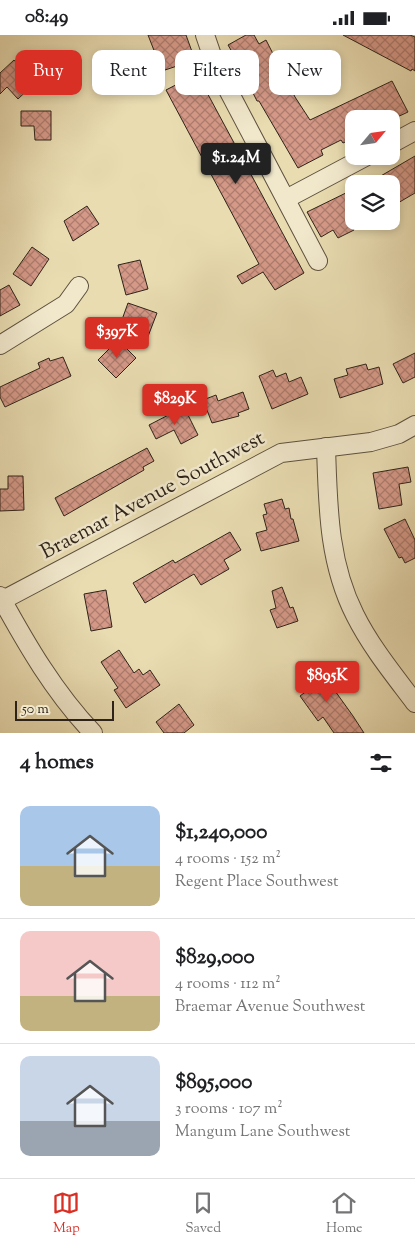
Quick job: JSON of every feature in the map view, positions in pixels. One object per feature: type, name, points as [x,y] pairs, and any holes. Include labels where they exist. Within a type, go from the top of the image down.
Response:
[{"type":"street","points":[[204,35],[216,67],[318,261]]},
{"type":"street","points":[[400,138],[415,131]]},
{"type":"street","points":[[286,199],[350,165]]},
{"type":"street","points":[[0,345],[66,304],[80,286]]},
{"type":"street","name":"Braemar Avenue Southwest","points":[[1,598],[281,453],[371,442],[399,434],[415,425]]},
{"type":"street","points":[[326,447],[331,544],[341,582],[355,615],[373,645],[415,703]]},
{"type":"street","points":[[1,598],[31,652],[56,690],[93,733]]},
{"type":"building","points":[[148,35],[186,35],[191,50],[175,50],[175,67],[165,70],[165,50],[154,50]]},
{"type":"building","points":[[246,35],[254,35],[259,44],[266,40],[271,50],[269,50],[269,95],[294,95],[310,120],[392,81],[408,112],[400,116],[400,110],[345,110],[345,142],[343,143],[341,140],[321,150],[323,155],[298,168],[254,95],[259,95],[259,50],[231,50],[228,45]]},
{"type":"building","points":[[343,35],[410,35],[415,37],[415,71],[412,69],[411,71]]},
{"type":"building","points":[[15,61],[15,95],[22,95],[18,99],[7,87],[0,94],[0,73]]},
{"type":"building","points":[[175,85],[175,95],[208,95],[304,273],[275,290],[263,272],[242,284],[237,276],[259,264],[166,90]]},
{"type":"building","points":[[21,111],[51,111],[51,140],[35,140],[34,126],[21,126]]},
{"type":"building","points":[[415,156],[415,193],[400,202],[400,175],[382,175]]},
{"type":"building","points":[[345,193],[345,230],[354,230],[338,238],[333,230],[321,237],[307,212]]},
{"type":"building","points":[[87,206],[99,224],[73,241],[64,221]]},
{"type":"building","points":[[32,247],[49,259],[31,286],[13,274]]},
{"type":"building","points":[[140,260],[148,289],[126,295],[118,265]]},
{"type":"building","points":[[9,285],[20,305],[0,316],[0,290]]},
{"type":"building","points":[[128,303],[157,313],[147,339],[119,328]]},
{"type":"building","points":[[118,340],[136,358],[116,378],[98,360]]},
{"type":"building","points":[[415,353],[415,377],[403,383],[393,364]]},
{"type":"building","points":[[63,357],[71,376],[5,407],[0,397],[0,387],[40,368],[38,363],[49,358],[50,361]]},
{"type":"building","points":[[366,364],[368,370],[379,367],[383,384],[340,398],[334,379],[348,375],[346,369]]},
{"type":"building","points":[[273,370],[276,377],[286,373],[289,382],[301,377],[308,394],[272,409],[259,376]]},
{"type":"building","points":[[243,392],[249,409],[238,413],[239,416],[212,423],[203,400],[216,395],[218,401]]},
{"type":"building","points":[[184,407],[198,435],[181,444],[174,430],[156,439],[149,425]]},
{"type":"building","points":[[147,448],[154,461],[143,467],[144,470],[64,516],[55,498]]},
{"type":"building","points":[[408,467],[411,482],[399,484],[402,505],[379,509],[373,473]]},
{"type":"building","points":[[8,476],[23,476],[24,510],[0,511],[0,489],[8,489]]},
{"type":"building","points":[[282,499],[285,509],[289,508],[299,541],[261,551],[256,533],[267,530],[263,515],[267,514],[264,504]]},
{"type":"building","points":[[405,519],[415,540],[415,558],[405,563],[402,557],[399,558],[384,529]]},
{"type":"building","points":[[230,532],[241,550],[224,560],[229,569],[201,585],[194,574],[145,603],[133,583],[173,560],[175,563]]},
{"type":"building","points":[[282,587],[290,608],[293,607],[298,621],[277,628],[270,610],[276,608],[272,591]]},
{"type":"building","points":[[106,590],[112,627],[91,631],[84,594]]},
{"type":"building","points":[[119,650],[134,673],[139,669],[143,675],[150,670],[160,685],[126,708],[114,690],[118,688],[101,662]]},
{"type":"building","points":[[315,663],[364,733],[334,733],[323,717],[318,721],[300,696],[308,690],[298,676]]},
{"type":"building","points":[[179,704],[194,725],[184,733],[164,733],[156,722]]}]
